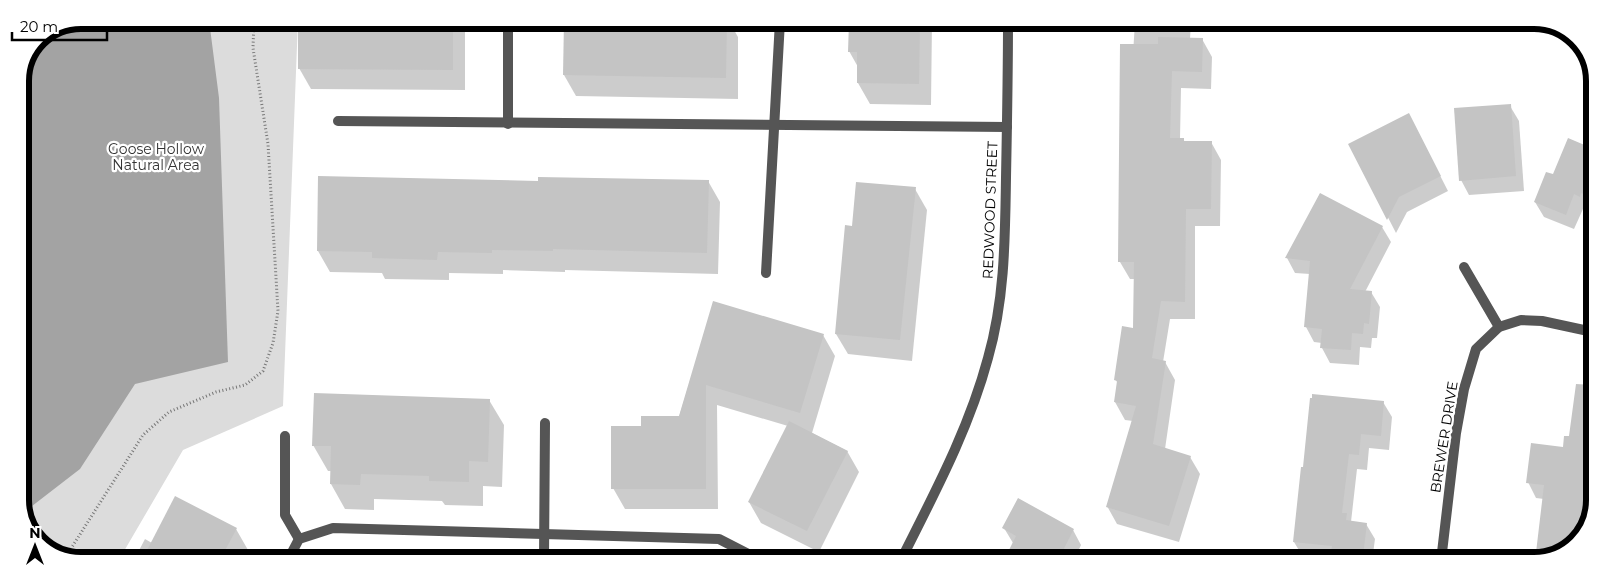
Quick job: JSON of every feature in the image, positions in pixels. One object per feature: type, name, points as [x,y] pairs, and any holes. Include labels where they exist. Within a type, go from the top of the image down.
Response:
[{"type":"street","points":[[508,29],[508,124]]},
{"type":"street","points":[[766,273],[780,29]]},
{"type":"street","name":"REDWOOD STREET","points":[[905,552],[966,424],[988,358],[998,316],[1005,254],[1008,29]]},
{"type":"street","points":[[338,121],[1007,127]]},
{"type":"street","points":[[1464,267],[1499,328]]},
{"type":"street","name":"BREWER DRIVE","points":[[1442,552],[1456,433],[1464,389],[1476,349],[1499,328],[1521,320],[1542,321],[1586,330]]},
{"type":"street","points":[[544,552],[545,422]]},
{"type":"street","points":[[285,436],[285,515],[299,539]]},
{"type":"street","points":[[292,552],[299,539],[333,528],[719,539],[744,552]]},
{"type":"path","points":[[70,551],[143,435],[169,412],[216,392],[245,385],[264,371],[273,343],[278,310],[268,144],[253,48],[254,29]]},
{"type":"green space","name":"Goose Hollow Natural Area","points":[[81,29],[298,29],[283,406],[183,450],[124,552],[74,552],[64,549],[60,547],[60,521],[34,521],[29,503],[29,81],[33,61],[44,44],[52,38],[61,33]]},
{"type":"shaded area","points":[[210,29],[219,98],[228,362],[135,384],[80,469],[30,508],[30,71],[33,61],[44,44],[61,33],[71,30]]},
{"type":"building","points":[[298,29],[453,29],[453,70],[298,69]]},
{"type":"building","points":[[564,29],[727,29],[726,78],[563,75]]},
{"type":"building","points":[[849,29],[920,29],[919,84],[857,83],[857,52],[848,52]]},
{"type":"building","points":[[1158,37],[1203,38],[1202,72],[1172,71],[1170,138],[1184,138],[1184,141],[1212,141],[1211,209],[1186,209],[1185,302],[1161,301],[1152,358],[1166,361],[1153,444],[1191,456],[1169,526],[1106,507],[1136,406],[1114,402],[1117,381],[1114,380],[1122,326],[1133,328],[1134,262],[1118,262],[1120,44],[1158,44]]},
{"type":"building","points":[[1511,104],[1516,176],[1459,181],[1454,108]]},
{"type":"building","points":[[1409,113],[1441,176],[1399,197],[1387,220],[1348,144]]},
{"type":"building","points":[[1568,138],[1586,146],[1586,195],[1581,193],[1580,197],[1574,194],[1566,215],[1534,202],[1546,172],[1553,174]]},
{"type":"building","points":[[318,176],[538,181],[538,177],[709,180],[707,253],[553,249],[553,251],[492,250],[492,253],[438,252],[437,260],[372,258],[372,252],[317,251]]},
{"type":"building","points":[[856,182],[916,187],[900,340],[835,334],[845,225],[852,226]]},
{"type":"building","points":[[1320,193],[1383,226],[1350,289],[1372,291],[1369,324],[1364,323],[1363,334],[1352,333],[1351,350],[1320,348],[1322,329],[1304,327],[1310,261],[1285,258]]},
{"type":"building","points":[[713,301],[824,334],[800,413],[706,385],[706,489],[611,489],[611,426],[641,426],[641,416],[679,416]]},
{"type":"building","points":[[1576,384],[1586,385],[1586,507],[1579,526],[1568,539],[1554,548],[1536,552],[1544,485],[1526,483],[1531,443],[1563,447],[1564,436],[1569,436]]},
{"type":"building","points":[[314,393],[490,399],[488,462],[469,461],[469,482],[429,481],[429,476],[361,474],[360,485],[330,484],[331,446],[312,446]]},
{"type":"building","points":[[1312,394],[1384,401],[1381,436],[1361,434],[1359,455],[1349,454],[1342,513],[1347,513],[1346,520],[1367,523],[1363,552],[1331,552],[1332,546],[1293,542],[1310,398],[1312,398]]},
{"type":"building","points":[[789,421],[848,451],[807,531],[748,502]]},
{"type":"building","points":[[175,496],[237,528],[224,552],[146,552]]},
{"type":"building","points":[[1018,498],[1074,529],[1062,552],[1008,552],[1016,536],[1002,528]]}]
